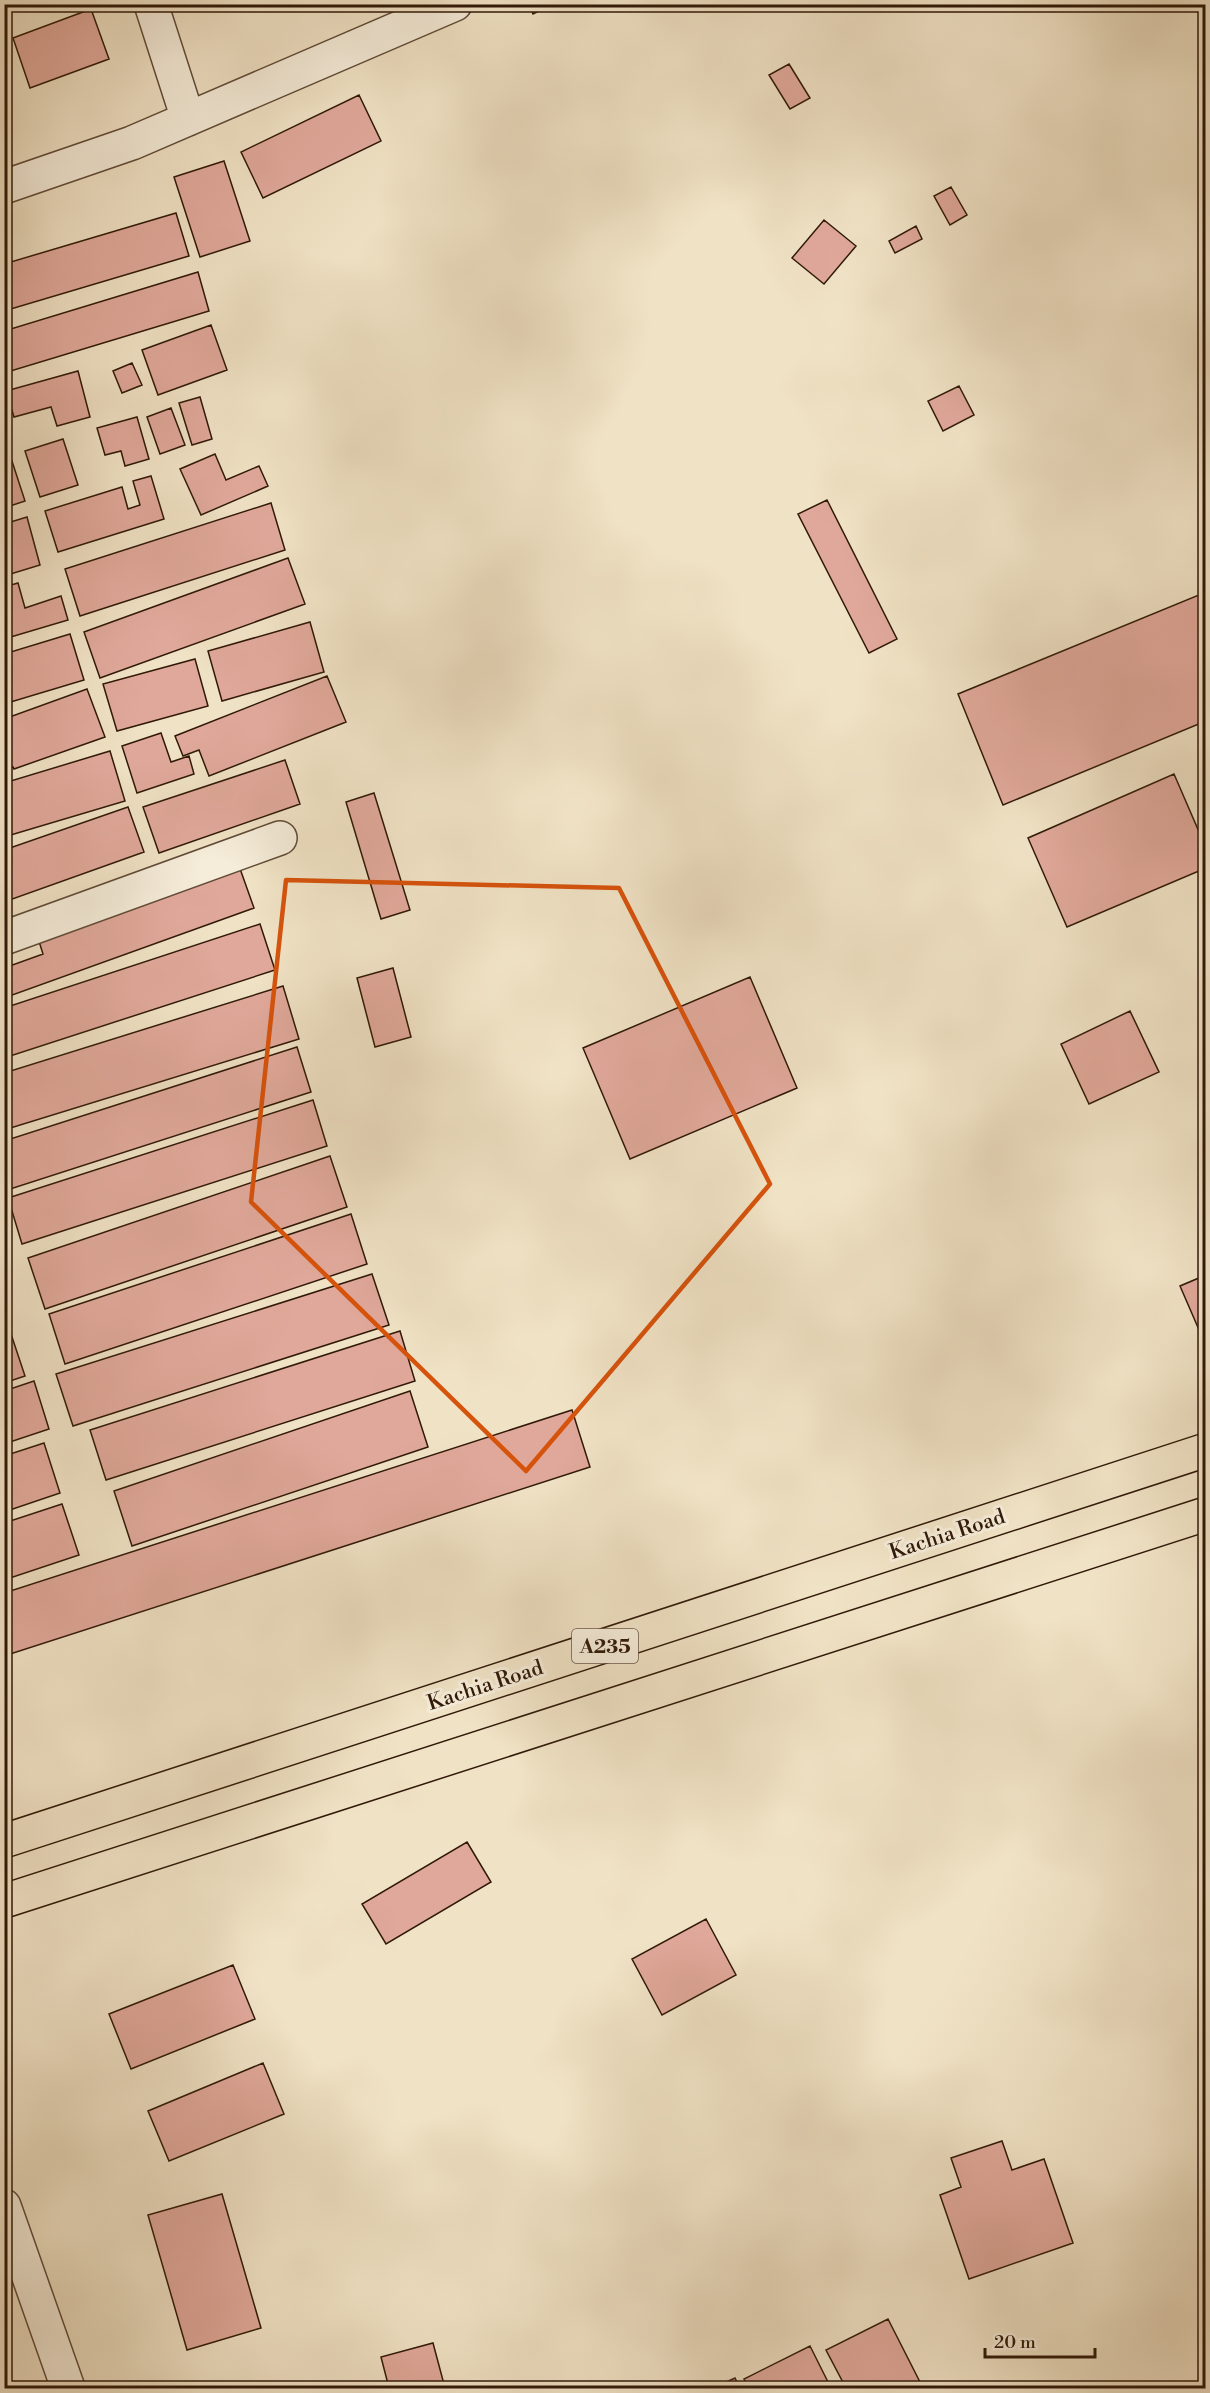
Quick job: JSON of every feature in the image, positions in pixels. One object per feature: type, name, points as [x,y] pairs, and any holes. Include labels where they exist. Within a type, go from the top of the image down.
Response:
[{"type":"highway","name":"Kachia Road","points":[[4,1841],[1206,1450]]},
{"type":"highway","points":[[4,1901],[1206,1514]]},
{"type":"street","points":[[151,4],[188,119]]},
{"type":"street","points":[[4,187],[132,143],[455,4]]},
{"type":"street","points":[[4,938],[280,838]]},
{"type":"street","points":[[4,2206],[68,2388]]},
{"type":"highlighted area","points":[[286,880],[619,888],[770,1184],[526,1471],[251,1202]]},
{"type":"building","points":[[529,4],[553,4],[533,14]]},
{"type":"building","points":[[91,9],[109,59],[30,88],[13,38]]},
{"type":"building","points":[[789,64],[810,98],[790,109],[769,75]]},
{"type":"building","points":[[359,95],[381,141],[263,198],[241,152]]},
{"type":"building","points":[[224,161],[250,241],[200,257],[174,177]]},
{"type":"building","points":[[951,187],[967,215],[950,225],[934,196]]},
{"type":"building","points":[[176,213],[189,256],[4,311],[4,264]]},
{"type":"building","points":[[824,220],[856,246],[824,284],[792,258]]},
{"type":"building","points":[[916,226],[922,239],[895,253],[889,241]]},
{"type":"building","points":[[198,272],[209,311],[4,373],[4,331]]},
{"type":"building","points":[[211,325],[227,370],[158,395],[142,350]]},
{"type":"building","points":[[132,363],[142,385],[122,393],[113,371]]},
{"type":"building","points":[[78,371],[90,417],[57,426],[51,407],[14,417],[6,391]]},
{"type":"building","points":[[959,386],[974,415],[943,431],[928,401]]},
{"type":"building","points":[[200,397],[212,439],[192,445],[179,403]]},
{"type":"building","points":[[171,408],[185,445],[160,454],[147,417]]},
{"type":"building","points":[[137,417],[149,459],[125,466],[121,451],[105,455],[97,428]]},
{"type":"building","points":[[63,439],[78,485],[40,497],[25,451]]},
{"type":"building","points":[[215,454],[226,480],[259,466],[268,486],[201,515],[180,469]]},
{"type":"building","points":[[10,455],[25,501],[4,508],[4,457]]},
{"type":"building","points":[[151,476],[164,519],[58,552],[45,511],[122,487],[128,509],[140,505],[133,481]]},
{"type":"building","points":[[827,500],[897,639],[869,653],[798,514]]},
{"type":"building","points":[[271,503],[285,550],[80,616],[65,569]]},
{"type":"building","points":[[27,517],[40,565],[4,576],[4,524]]},
{"type":"building","points":[[288,558],[305,604],[100,678],[84,632]]},
{"type":"building","points":[[18,583],[25,608],[61,596],[68,620],[4,639],[4,587]]},
{"type":"building","points":[[1206,592],[1206,721],[1003,805],[958,694]]},
{"type":"building","points":[[310,622],[324,672],[222,701],[208,651]]},
{"type":"building","points":[[70,634],[84,680],[4,704],[4,654]]},
{"type":"building","points":[[195,659],[208,706],[117,731],[103,684]]},
{"type":"building","points":[[327,676],[346,722],[209,776],[199,750],[183,756],[175,736]]},
{"type":"building","points":[[87,689],[105,737],[14,769],[13,767],[4,770],[4,719]]},
{"type":"building","points":[[161,733],[171,762],[189,756],[194,774],[137,793],[122,746]]},
{"type":"building","points":[[110,751],[125,801],[4,837],[4,783]]},
{"type":"building","points":[[285,760],[300,804],[159,853],[143,807]]},
{"type":"building","points":[[1174,774],[1206,848],[1206,868],[1067,927],[1028,838]]},
{"type":"building","points":[[374,793],[410,910],[381,919],[346,802]]},
{"type":"building","points":[[128,807],[144,852],[4,902],[4,850]]},
{"type":"building","points":[[238,863],[254,908],[4,998],[4,968],[43,954],[37,935]]},
{"type":"building","points":[[260,924],[275,970],[4,1058],[4,1008]]},
{"type":"building","points":[[393,968],[411,1037],[375,1047],[357,978]]},
{"type":"building","points":[[750,977],[797,1088],[630,1159],[583,1048]]},
{"type":"building","points":[[283,986],[299,1039],[4,1130],[4,1073]]},
{"type":"building","points":[[1130,1011],[1159,1072],[1089,1104],[1061,1044]]},
{"type":"building","points":[[297,1047],[311,1092],[4,1191],[4,1141]]},
{"type":"building","points":[[313,1100],[327,1146],[22,1244],[8,1198]]},
{"type":"building","points":[[330,1156],[347,1207],[45,1309],[28,1258]]},
{"type":"building","points":[[351,1214],[367,1264],[65,1364],[49,1314]]},
{"type":"building","points":[[372,1274],[389,1325],[73,1426],[56,1374]]},
{"type":"building","points":[[1206,1275],[1206,1346],[1180,1286]]},
{"type":"building","points":[[9,1328],[25,1376],[4,1383],[4,1330]]},
{"type":"building","points":[[400,1331],[415,1381],[106,1480],[90,1430]]},
{"type":"building","points":[[34,1381],[49,1429],[4,1444],[4,1391]]},
{"type":"building","points":[[410,1391],[428,1447],[132,1546],[114,1491]]},
{"type":"building","points":[[572,1410],[590,1467],[4,1656],[4,1593]]},
{"type":"building","points":[[44,1443],[60,1493],[4,1512],[4,1456]]},
{"type":"building","points":[[62,1504],[79,1555],[4,1580],[4,1523]]},
{"type":"building","points":[[467,1842],[491,1882],[386,1944],[362,1904]]},
{"type":"building","points":[[706,1919],[736,1975],[662,2015],[632,1959]]},
{"type":"building","points":[[233,1965],[255,2019],[131,2069],[109,2014]]},
{"type":"building","points":[[263,2063],[284,2114],[169,2161],[148,2111]]},
{"type":"building","points":[[1002,2141],[1012,2170],[1044,2159],[1073,2243],[969,2279],[940,2195],[961,2187],[951,2158]]},
{"type":"building","points":[[222,2194],[261,2328],[187,2350],[148,2215]]},
{"type":"building","points":[[888,2319],[923,2388],[846,2388],[826,2350]]},
{"type":"building","points":[[433,2343],[445,2388],[389,2388],[381,2357]]},
{"type":"building","points":[[810,2346],[831,2388],[749,2388],[744,2379]]},
{"type":"building","points":[[735,2378],[740,2388],[713,2388]]}]
